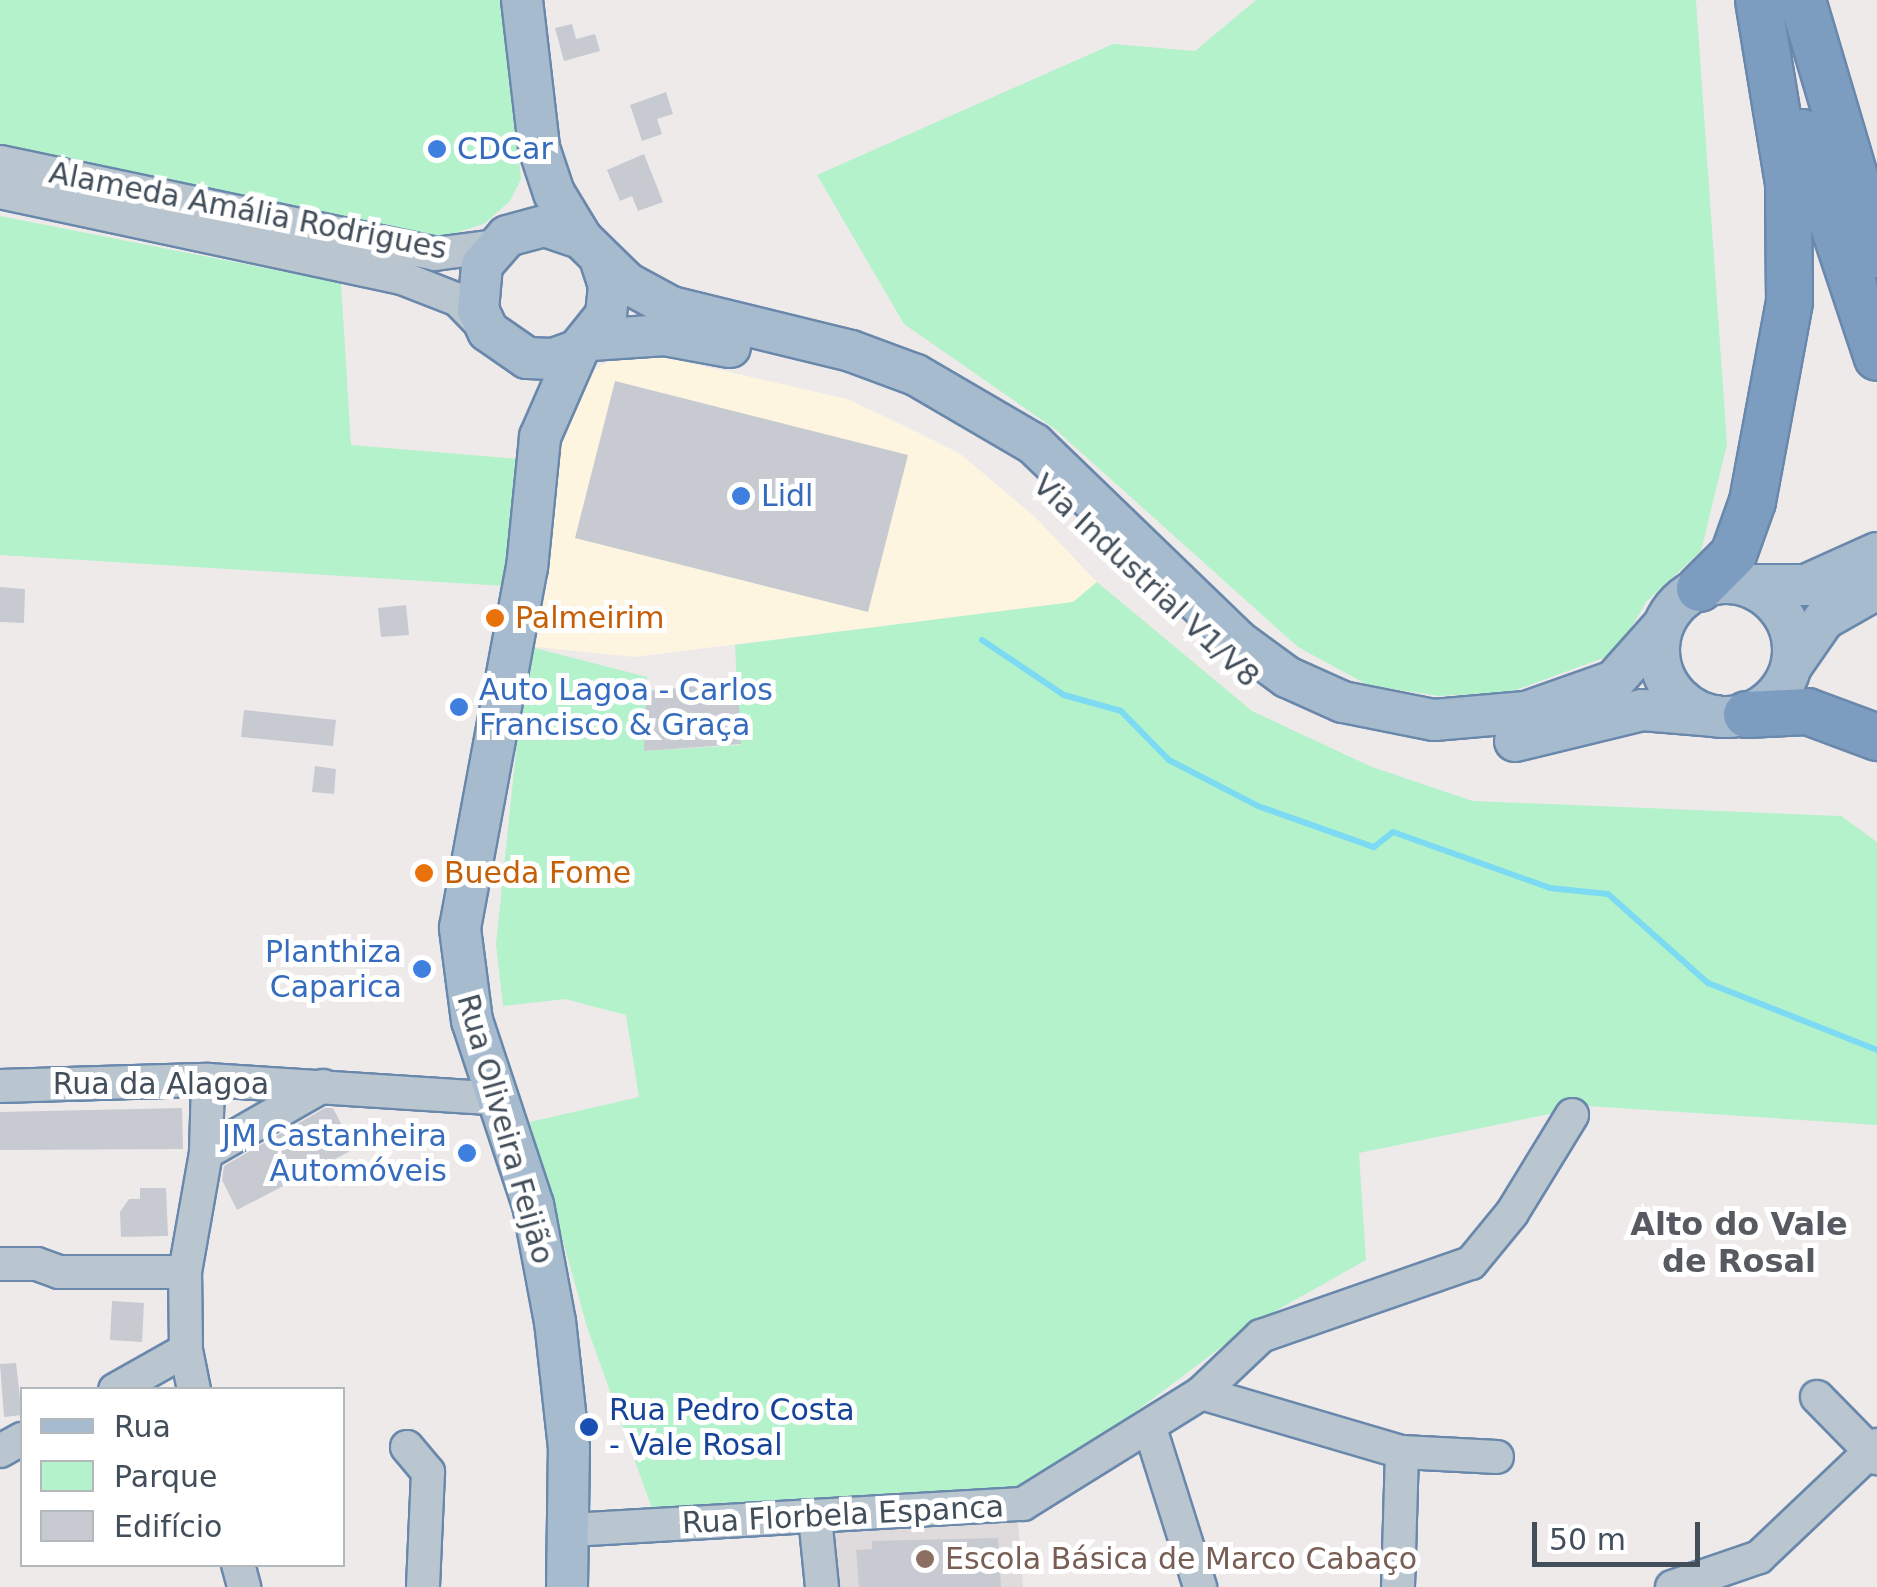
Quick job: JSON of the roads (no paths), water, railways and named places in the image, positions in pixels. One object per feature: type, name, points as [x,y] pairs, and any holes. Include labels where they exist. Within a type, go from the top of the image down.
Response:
[{"type":"highway","points":[[1761,0],[1877,357]]},
{"type":"highway","points":[[1699,588],[1732,554],[1752,501],[1789,301],[1788,183],[1761,0]]},
{"type":"highway","points":[[1802,0],[1877,254]]},
{"type":"highway","points":[[1730,715],[1806,711],[1877,737]]},
{"type":"main road","points":[[522,0],[539,148],[554,193],[591,248],[610,286],[606,315],[584,345],[553,359],[527,358],[496,339],[476,287],[527,200],[539,148]]},
{"type":"main road","points":[[502,241],[545,226],[591,248]]},
{"type":"main road","name":"Via Industrial V1/V8","points":[[591,248],[627,283],[671,307],[851,351],[977,406],[1061,466],[1238,641],[1287,677],[1343,702],[1434,720],[1526,712],[1614,680],[1662,628]]},
{"type":"main road","name":"Via Industrial V1/V8","points":[[584,345],[665,335],[845,374],[936,410],[1045,483],[1239,675],[1334,727],[1399,743],[1466,746],[1532,738],[1642,710],[1730,715]]},
{"type":"main road","name":"Rua Oliveira Feijão","points":[[496,339],[528,390],[540,438]]},
{"type":"main road","name":"Rua Oliveira Feijão","points":[[567,1587],[569,1448],[556,1322],[533,1205],[464,990],[460,928],[527,568],[540,438],[556,389],[584,345]]},
{"type":"main road","points":[[1876,565],[1824,620],[1770,701],[1730,715],[1685,703],[1664,677],[1662,628],[1676,604],[1699,588],[1806,585],[1876,565]]},
{"type":"main road","points":[[1746,586],[1780,610],[1792,636],[1792,665]]},
{"type":"street","name":"Alameda Amália Rodrigues","points":[[0,162],[434,254],[502,241]]},
{"type":"street","name":"Alameda Amália Rodrigues","points":[[0,192],[402,278],[458,300],[496,339]]},
{"type":"street","name":"Rua da Alagoa","points":[[0,1086],[208,1080],[498,1099]]},
{"type":"street","points":[[193,1387],[186,1350],[185,1272],[206,1154],[208,1080]]},
{"type":"street","name":"Rua da Alagoa","points":[[206,1154],[322,1086]]},
{"type":"street","name":"Rua Florbela Espanca","points":[[569,1530],[1023,1504],[1201,1393],[1260,1336],[1470,1263],[1512,1214],[1572,1115]]},
{"type":"street","points":[[0,1264],[36,1264],[60,1272],[185,1272]]},
{"type":"street","points":[[119,1387],[186,1350]]},
{"type":"street","points":[[1201,1393],[1402,1452],[1496,1458]]},
{"type":"street","points":[[1672,1587],[1759,1557],[1875,1451],[1817,1396]]},
{"type":"street","points":[[1150,1428],[1200,1587]]},
{"type":"street","points":[[407,1447],[428,1472],[423,1587]]},
{"type":"street","points":[[1398,1587],[1402,1452]]},
{"type":"street","points":[[815,1517],[822,1587]]},
{"type":"waterway","points":[[982,640],[1064,695],[1121,711],[1169,760],[1258,806],[1374,847],[1393,832],[1550,888],[1608,894],[1708,983],[1877,1050]]},
{"type":"place","name":"CDCar","points":[[437,149]]},
{"type":"place","name":"Lidl","points":[[741,496]]},
{"type":"place","name":"Palmeirim","points":[[495,618]]},
{"type":"place","name":"Auto Lagoa - Carlos Francisco & Graça","points":[[459,707]]},
{"type":"place","name":"Bueda Fome","points":[[424,873]]},
{"type":"place","name":"Planthiza Caparica","points":[[422,969]]},
{"type":"place","name":"JM Castanheira Automóveis","points":[[467,1153]]},
{"type":"place","name":"Rua Pedro Costa - Vale Rosal","points":[[589,1427]]},
{"type":"place","name":"Escola Básica de Marco Cabaço","points":[[925,1559]]},
{"type":"district","name":"Alto do Vale de Rosal","points":[[1739,1244]]}]
